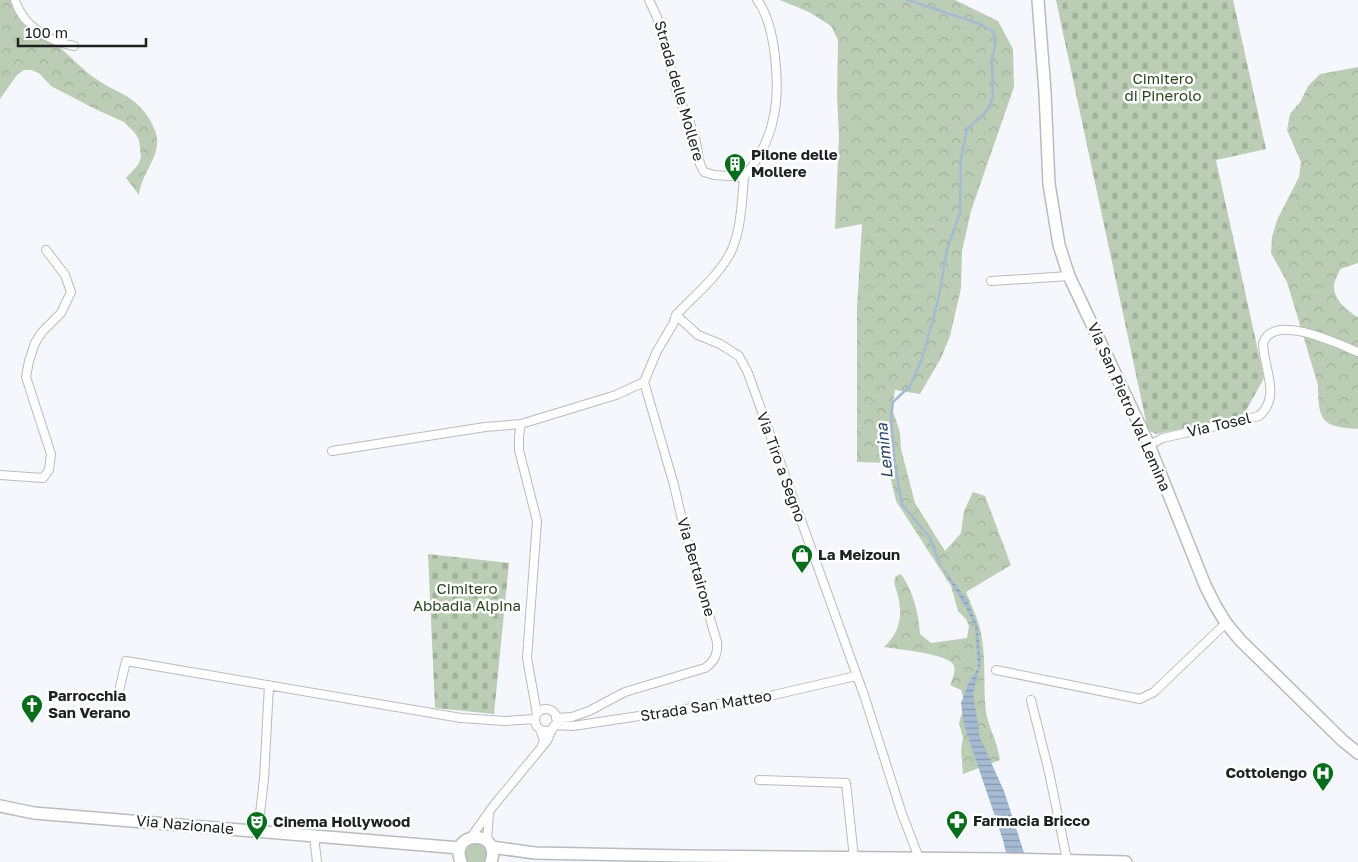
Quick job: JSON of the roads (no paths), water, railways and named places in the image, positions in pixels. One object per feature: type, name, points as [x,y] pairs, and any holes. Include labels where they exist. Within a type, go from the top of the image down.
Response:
[{"type":"street","points":[[15,0],[19,13],[34,28],[58,43],[74,46]]},
{"type":"street","name":"Strada delle Mollere","points":[[649,0],[658,17],[678,97],[695,137],[700,164],[704,172],[714,175],[744,177]]},
{"type":"street","points":[[332,451],[486,427],[521,424],[616,395],[644,382],[657,351],[673,324],[676,315],[729,256],[737,233],[744,177],[761,152],[774,114],[776,91],[775,49],[769,24],[757,0]]},
{"type":"street","name":"Via San Pietro Val Lemina","points":[[1038,0],[1049,184],[1056,232],[1069,276],[1149,445],[1205,585],[1215,605],[1226,623],[1240,640],[1342,740],[1358,753]]},
{"type":"street","points":[[0,476],[43,478],[49,470],[50,454],[26,377],[35,343],[42,332],[62,312],[70,292],[65,275],[46,250]]},
{"type":"street","points":[[991,282],[1069,276]]},
{"type":"street","name":"Via Tiro a Segno","points":[[676,315],[698,335],[720,344],[739,356],[748,374],[919,858]]},
{"type":"street","name":"Via Tosel","points":[[1149,445],[1162,438],[1259,416],[1265,411],[1271,388],[1263,343],[1265,337],[1274,332],[1301,331],[1358,352]]},
{"type":"street","name":"Via Bertairone","points":[[555,723],[589,710],[625,692],[705,668],[716,656],[717,642],[644,382]]},
{"type":"street","points":[[521,424],[519,436],[520,450],[537,521],[527,658],[536,717],[544,741],[541,748]]},
{"type":"street","points":[[996,670],[1140,699],[1154,692],[1226,623]]},
{"type":"street","points":[[120,687],[126,660],[461,718],[505,721],[536,717]]},
{"type":"street","name":"Strada San Matteo","points":[[555,723],[573,726],[765,697],[856,676]]},
{"type":"street","points":[[258,831],[264,779],[269,685]]},
{"type":"street","points":[[1030,700],[1049,772],[1067,860]]},
{"type":"street","points":[[461,862],[459,856],[462,843],[472,837],[489,812],[550,735],[555,723],[554,713],[547,709],[540,710],[536,717]]},
{"type":"street","points":[[540,729],[546,730],[555,723]]},
{"type":"street","points":[[760,780],[846,783],[854,858]]},
{"type":"street","name":"Via Nazionale","points":[[0,806],[34,813],[460,848]]},
{"type":"street","points":[[489,812],[489,844],[493,857],[491,862]]},
{"type":"street","points":[[314,836],[317,862]]},
{"type":"street","points":[[472,837],[477,837],[489,844],[535,853],[758,859],[919,858],[1126,862]]},
{"type":"street","points":[[491,862],[518,851]]},
{"type":"water","points":[[938,561],[967,600],[978,627],[981,663],[973,693],[980,738],[1004,791],[1027,862],[1008,862],[1003,840],[964,725],[961,703],[968,684],[978,668],[975,627]]},
{"type":"waterway","name":"Lemina","points":[[908,0],[980,24],[994,32],[995,47],[992,59],[993,94],[991,103],[984,114],[967,129],[961,158],[960,213],[947,249],[938,301],[922,359],[910,386],[893,402],[891,418],[895,465],[902,504],[930,538],[940,564]]},
{"type":"place","name":"Pilone delle Mollere","points":[[735,183]]},
{"type":"place","name":"La Meizoun","points":[[802,574]]},
{"type":"place","name":"Parrocchia San Verano","points":[[32,724]]},
{"type":"place","name":"Cottolengo","points":[[1323,792]]},
{"type":"place","name":"Farmacia Bricco","points":[[957,840]]},
{"type":"place","name":"Cinema Hollywood","points":[[257,841]]},
{"type":"park label","name":"Cimitero di Pinerolo","points":[[1163,88]]},
{"type":"park label","name":"Cimitero Abbadia Alpina","points":[[467,598]]}]
